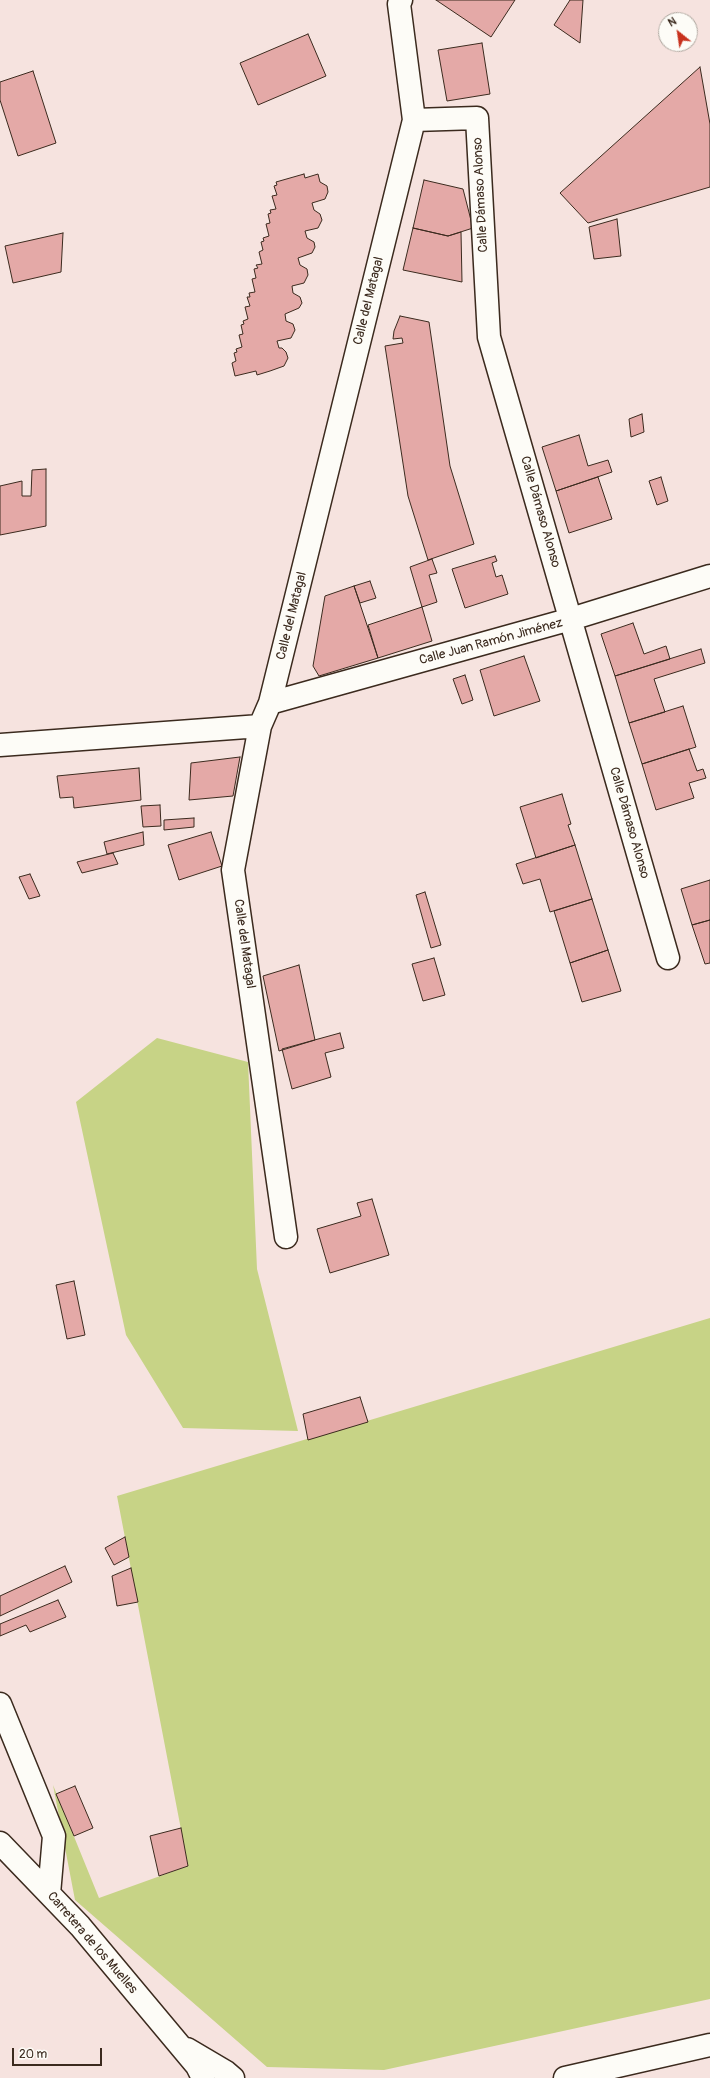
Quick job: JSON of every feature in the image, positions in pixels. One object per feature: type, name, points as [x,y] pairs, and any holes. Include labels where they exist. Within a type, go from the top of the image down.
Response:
[{"type":"street","name":"Calle del Matagal","points":[[286,1237],[233,870],[260,726],[270,703],[414,120],[399,4],[401,0]]},
{"type":"street","name":"Calle Dámaso Alonso","points":[[414,120],[476,118],[489,337],[668,958]]},
{"type":"street","name":"Calle Juan Ramón Jiménez","points":[[270,703],[571,619],[710,576]]},
{"type":"street","points":[[0,745],[260,726]]},
{"type":"street","points":[[0,1704],[54,1836],[49,1894]]},
{"type":"street","name":"Carretera de los Muelles","points":[[0,1844],[80,1926],[197,2066],[203,2078]]},
{"type":"street","name":"Carretera de los Muelles","points":[[180,2045],[226,2072],[233,2078]]},
{"type":"street","points":[[565,2078],[710,2045]]},
{"type":"green space","points":[[157,1038],[248,1062],[257,1269],[298,1431],[183,1428],[126,1335],[76,1102]]},
{"type":"green space","points":[[710,1318],[710,1999],[384,2070],[267,2067],[75,1900],[53,1785],[99,1898],[188,1866],[117,1496]]},
{"type":"building","points":[[436,0],[515,0],[491,37]]},
{"type":"building","points":[[570,0],[583,0],[580,43],[554,25]]},
{"type":"building","points":[[308,34],[326,76],[258,105],[240,63]]},
{"type":"building","points":[[482,43],[490,94],[447,101],[438,50]]},
{"type":"building","points":[[700,67],[710,124],[710,187],[588,223],[560,193]]},
{"type":"building","points":[[33,71],[56,143],[18,156],[0,100],[0,82]]},
{"type":"building","points":[[304,174],[305,178],[318,174],[320,182],[327,186],[328,192],[325,199],[312,203],[314,210],[320,214],[322,220],[318,228],[305,231],[307,238],[314,242],[315,247],[312,253],[298,258],[300,265],[307,269],[308,275],[304,283],[292,286],[293,293],[300,297],[302,303],[299,308],[285,314],[286,321],[293,324],[295,330],[291,338],[277,341],[279,348],[282,348],[286,352],[288,358],[284,366],[270,371],[257,375],[256,371],[235,376],[232,363],[236,361],[234,353],[237,352],[236,349],[242,347],[239,335],[243,334],[241,325],[244,324],[243,321],[248,319],[245,307],[250,306],[247,297],[250,297],[249,293],[255,292],[252,279],[256,278],[254,269],[258,268],[256,265],[262,264],[259,252],[263,250],[261,242],[264,241],[263,238],[269,236],[266,224],[270,223],[268,214],[271,213],[270,210],[276,209],[272,196],[277,195],[274,186],[277,185],[276,182]]},
{"type":"building","points":[[424,180],[463,189],[473,228],[448,236],[413,228]]},
{"type":"building","points":[[617,219],[621,256],[594,259],[589,227]]},
{"type":"building","points":[[413,228],[448,236],[461,232],[462,282],[403,270]]},
{"type":"building","points":[[63,233],[61,272],[13,283],[5,246]]},
{"type":"building","points":[[400,316],[429,322],[450,466],[474,544],[428,560],[408,496],[385,346],[403,343],[402,338],[393,339],[394,331]]},
{"type":"building","points":[[642,414],[644,432],[631,437],[629,419]]},
{"type":"building","points":[[579,435],[588,466],[608,460],[612,472],[556,491],[542,447]]},
{"type":"building","points":[[46,469],[46,526],[0,535],[0,486],[22,481],[22,496],[31,496],[32,470]]},
{"type":"building","points":[[598,477],[612,519],[569,533],[556,491]]},
{"type":"building","points":[[661,477],[668,501],[657,505],[649,481]]},
{"type":"building","points":[[495,556],[497,561],[492,563],[496,577],[502,575],[508,594],[465,608],[452,569]]},
{"type":"building","points":[[432,559],[437,573],[429,575],[437,602],[422,607],[410,567]]},
{"type":"building","points":[[370,581],[376,598],[360,603],[354,586]]},
{"type":"building","points":[[354,586],[378,658],[319,676],[313,666],[325,596]]},
{"type":"building","points":[[422,607],[432,641],[378,658],[368,625]]},
{"type":"building","points":[[633,623],[644,654],[666,646],[670,659],[615,676],[601,634]]},
{"type":"building","points":[[701,649],[705,663],[654,679],[665,712],[629,723],[615,676]]},
{"type":"building","points":[[524,656],[540,701],[494,716],[480,670]]},
{"type":"building","points":[[465,675],[473,700],[462,704],[453,679]]},
{"type":"building","points":[[683,706],[696,747],[642,764],[629,723]]},
{"type":"building","points":[[689,749],[697,771],[703,769],[706,778],[689,783],[694,798],[656,810],[642,764]]},
{"type":"building","points":[[240,757],[233,796],[189,800],[191,763]]},
{"type":"building","points":[[139,768],[141,800],[74,808],[73,797],[60,798],[57,776]]},
{"type":"building","points":[[562,794],[571,824],[568,825],[575,845],[536,858],[520,807]]},
{"type":"building","points":[[160,805],[161,826],[143,827],[141,806]]},
{"type":"building","points":[[194,818],[194,827],[164,830],[164,820]]},
{"type":"building","points":[[143,832],[144,845],[107,854],[104,842]]},
{"type":"building","points":[[211,832],[222,866],[179,880],[168,845]]},
{"type":"building","points":[[575,845],[592,899],[550,912],[540,879],[523,884],[516,864]]},
{"type":"building","points":[[113,853],[118,864],[82,873],[77,862]]},
{"type":"building","points":[[30,874],[40,896],[29,899],[19,877]]},
{"type":"building","points":[[710,880],[710,920],[692,925],[681,889]]},
{"type":"building","points":[[425,892],[441,945],[431,948],[416,895]]},
{"type":"building","points":[[592,899],[608,950],[570,963],[554,911]]},
{"type":"building","points":[[710,920],[710,963],[705,964],[692,925]]},
{"type":"building","points":[[608,950],[621,991],[582,1002],[570,963]]},
{"type":"building","points":[[434,958],[445,995],[423,1001],[412,964]]},
{"type":"building","points":[[299,965],[315,1040],[279,1051],[263,976]]},
{"type":"building","points":[[340,1033],[344,1048],[325,1053],[331,1077],[292,1089],[282,1049]]},
{"type":"building","points":[[372,1199],[389,1255],[330,1273],[317,1229],[361,1216],[357,1203]]},
{"type":"building","points":[[74,1281],[85,1335],[67,1339],[56,1285]]},
{"type":"building","points":[[360,1397],[368,1422],[308,1440],[303,1414]]},
{"type":"building","points":[[125,1537],[129,1557],[114,1565],[105,1548]]},
{"type":"building","points":[[65,1566],[72,1582],[0,1616],[0,1596]]},
{"type":"building","points":[[131,1568],[138,1602],[117,1606],[112,1576]]},
{"type":"building","points":[[58,1600],[66,1617],[30,1632],[26,1625],[0,1636],[0,1624]]},
{"type":"building","points":[[75,1786],[93,1828],[74,1836],[56,1794]]},
{"type":"building","points":[[181,1828],[188,1866],[159,1876],[150,1836]]}]
